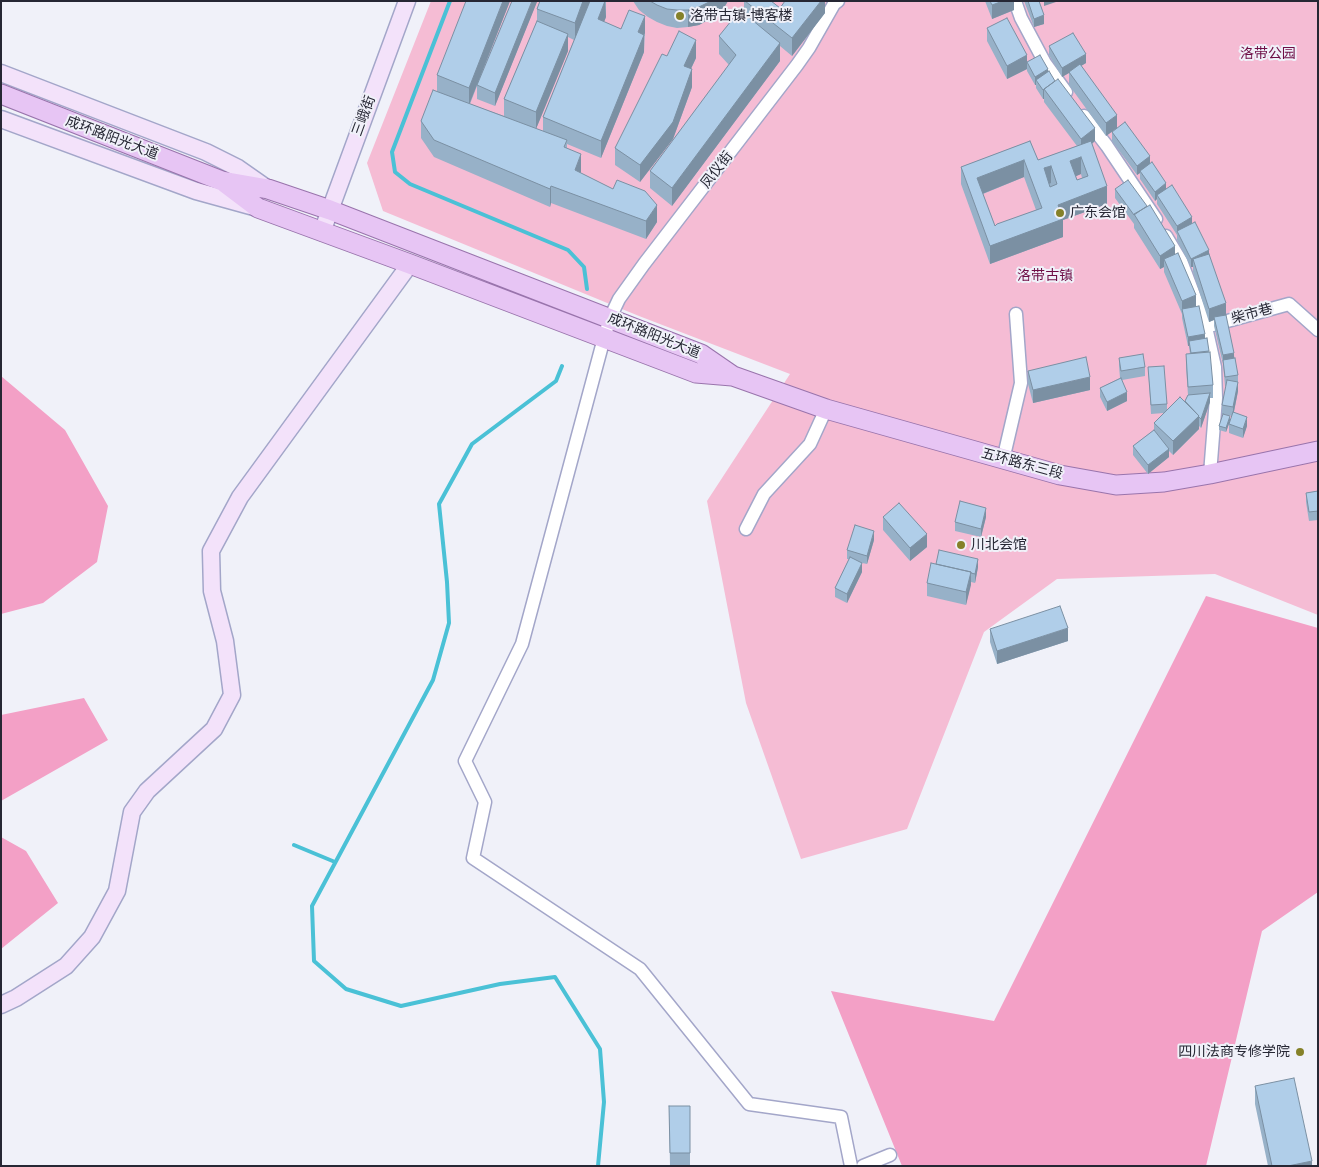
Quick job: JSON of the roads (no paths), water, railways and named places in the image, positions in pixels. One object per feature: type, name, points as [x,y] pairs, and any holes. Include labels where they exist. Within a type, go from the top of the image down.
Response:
[{"type":"main road","name":"成环路阳光大道","points":[[1,94],[222,181],[268,189],[330,210],[700,354],[733,376]]},
{"type":"main road","name":"成环路阳光大道","points":[[222,181],[258,208],[696,373],[733,376]]},
{"type":"main road","name":"五环路东三段","points":[[733,376],[826,409],[1003,460],[1060,475],[1116,485],[1164,482],[1318,451]]},
{"type":"street","name":"三峨街","points":[[322,232],[407,1]]},
{"type":"street","points":[[1015,1],[1021,18],[1045,63],[1107,146],[1144,200],[1181,260],[1206,327],[1215,367],[1216,398],[1210,474]]},
{"type":"street","name":"凤仪街","points":[[835,2],[805,54],[619,299],[610,318],[604,338],[522,644],[465,761],[485,802],[473,858],[640,969],[749,1104],[841,1117],[851,1166]]},
{"type":"street","points":[[1,73],[206,152],[238,168],[268,189]]},
{"type":"street","points":[[1,119],[196,191],[258,208]]},
{"type":"street","points":[[1,1005],[16,998],[66,966],[92,937],[117,891],[132,812],[148,790],[214,729],[232,695],[225,641],[212,591],[210,551],[240,497],[410,264]]},
{"type":"street","name":"柴市巷","points":[[1206,327],[1290,304],[1318,330]]},
{"type":"street","points":[[1003,460],[1020,382],[1016,314]]},
{"type":"street","points":[[746,529],[764,494],[810,444],[826,409]]},
{"type":"street","points":[[863,1166],[890,1155]]},
{"type":"waterway","points":[[450,1],[392,152],[395,172],[410,184],[568,250],[584,267],[587,289]]},
{"type":"waterway","points":[[562,366],[556,381],[472,444],[439,504],[449,623],[433,680],[312,906],[314,961],[346,989],[401,1006],[500,984],[555,977],[600,1049],[604,1102],[598,1166]]},
{"type":"waterway","points":[[294,845],[335,862]]},
{"type":"place","name":"洛带古镇-博客楼","points":[[680,16]]},
{"type":"place","name":"广东会馆","points":[[1060,213]]},
{"type":"place","name":"川北会馆","points":[[961,545]]},
{"type":"place","name":"四川法商专修学院","points":[[1300,1052]]},
{"type":"park label","name":"洛带公园","points":[[1268,54]]},
{"type":"park label","name":"洛带古镇","points":[[1045,276]]}]
